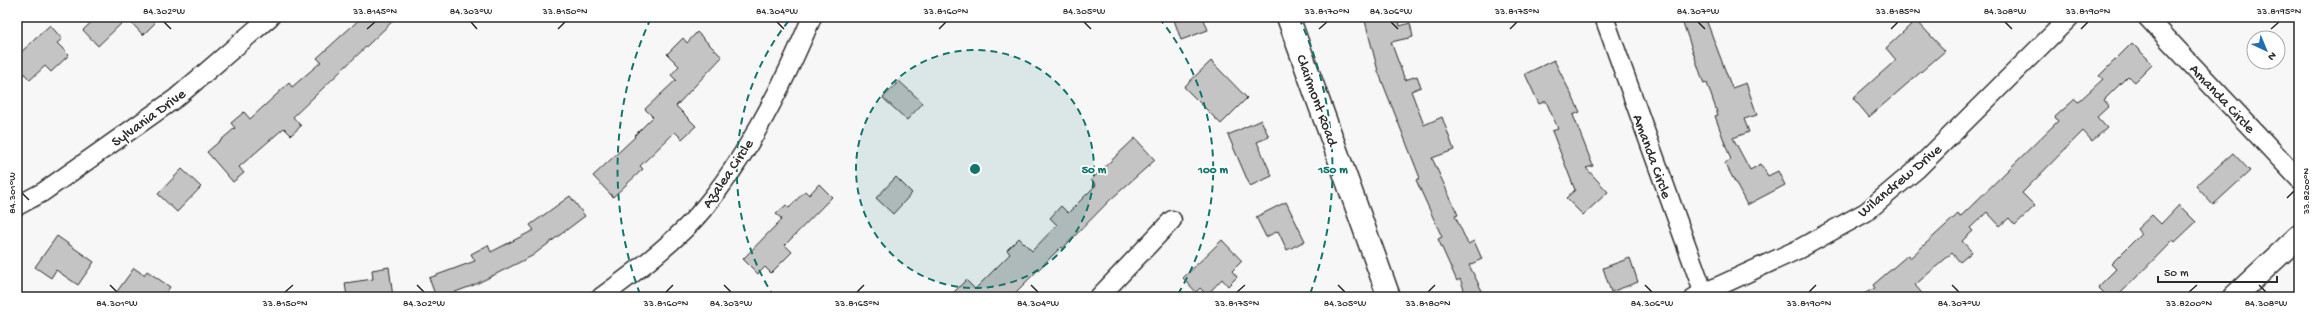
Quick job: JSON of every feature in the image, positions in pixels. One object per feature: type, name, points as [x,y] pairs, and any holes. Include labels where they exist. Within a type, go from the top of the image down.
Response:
[{"type":"main road","name":"Clairmont Road","points":[[1288,17],[1389,297]]},
{"type":"main road","points":[[2234,297],[2299,236]]},
{"type":"street","name":"Sylvania Drive","points":[[17,206],[42,192],[176,98],[270,17]]},
{"type":"street","name":"Azalea Circle","points":[[601,297],[644,266],[704,209],[738,162],[794,59],[812,17]]},
{"type":"street","name":"Amanda Circle","points":[[1604,17],[1699,295]]},
{"type":"street","name":"Wilandrew Drive","points":[[1699,295],[1799,249],[1866,212],[1917,169],[2070,17]]},
{"type":"street","name":"Amanda Circle","points":[[2147,17],[2299,179]]},
{"type":"street","points":[[1100,297],[1172,220]]},
{"type":"building","points":[[97,17],[149,17],[155,23],[143,35],[127,18],[98,46],[83,30]]},
{"type":"building","points":[[362,17],[397,17],[293,117],[301,126],[291,135],[284,128],[239,167],[244,173],[233,182],[207,152],[235,128],[231,123],[244,112],[250,119],[289,83],[292,87],[321,62],[317,58]]},
{"type":"building","points":[[1173,17],[1203,17],[1208,30],[1181,40]]},
{"type":"building","points":[[1364,17],[1398,17],[1400,26],[1410,23],[1413,37],[1391,42],[1405,80],[1417,76],[1421,87],[1411,91],[1424,125],[1442,117],[1454,150],[1432,158],[1458,215],[1455,216],[1468,244],[1474,241],[1482,259],[1469,265],[1485,297],[1467,297],[1460,279],[1457,281],[1438,239],[1442,237],[1416,180],[1420,178],[1378,71]]},
{"type":"building","points":[[1681,17],[1705,17],[1732,88],[1746,83],[1757,115],[1744,119],[1749,132],[1733,138],[1750,170],[1761,164],[1768,176],[1778,171],[1785,185],[1747,205],[1725,163],[1731,160],[1715,116],[1718,115],[1707,83],[1704,84]]},
{"type":"building","points":[[1916,20],[1945,51],[1869,117],[1853,98],[1896,60],[1886,48]]},
{"type":"building","points":[[50,25],[62,39],[57,43],[69,55],[51,72],[45,66],[30,80],[17,66],[17,56]]},
{"type":"building","points":[[697,32],[722,57],[676,106],[696,126],[682,139],[675,132],[640,166],[643,169],[613,197],[593,176],[635,137],[634,136],[653,117],[645,109],[676,80],[671,75],[679,66],[667,54],[683,38],[687,43]]},
{"type":"building","points":[[2132,43],[2153,64],[2135,82],[2128,76],[2104,100],[2109,106],[2097,117],[2107,128],[2092,141],[2083,131],[2022,193],[2035,206],[2015,225],[2009,218],[2000,226],[1987,212],[1970,228],[1973,231],[1962,241],[1972,252],[1960,262],[1952,253],[1915,285],[1925,297],[1858,297],[1875,288],[1873,285],[1908,255],[1910,258],[1958,214],[1960,217],[2058,121],[2055,117],[2075,99],[2078,102],[2103,79],[2099,76]]},
{"type":"building","points":[[1554,60],[1580,112],[1573,115],[1593,166],[1586,168],[1608,192],[1583,215],[1566,198],[1575,190],[1552,131],[1558,129],[1546,101],[1539,104],[1525,74]]},
{"type":"building","points":[[1211,61],[1247,98],[1221,124],[1184,87]]},
{"type":"building","points":[[899,81],[923,103],[907,120],[883,98]]},
{"type":"building","points":[[1261,120],[1269,137],[1257,142],[1272,176],[1250,186],[1228,135]]},
{"type":"building","points":[[1135,138],[1155,160],[1110,200],[1062,249],[1061,247],[1011,297],[949,297],[966,280],[975,289],[1010,254],[1007,250],[1019,238],[1032,251],[1057,225],[1050,218],[1061,206],[1068,213],[1096,185],[1091,180]]},
{"type":"building","points":[[2233,153],[2250,171],[2213,205],[2196,186]]},
{"type":"building","points":[[182,169],[201,187],[177,212],[158,194]]},
{"type":"building","points":[[896,177],[912,193],[893,214],[876,198]]},
{"type":"building","points":[[819,184],[832,197],[785,245],[792,252],[771,273],[765,267],[758,274],[743,259],[782,219],[776,214],[786,205],[789,208],[805,191],[809,195]]},
{"type":"building","points":[[570,196],[585,216],[532,256],[474,285],[442,297],[436,297],[429,278],[475,261],[471,254],[488,245],[491,252],[534,230],[530,225]]},
{"type":"building","points":[[1286,202],[1305,241],[1287,250],[1278,231],[1266,237],[1256,217]]},
{"type":"building","points":[[2179,205],[2196,222],[2175,242],[2173,240],[2117,297],[2108,297],[2098,287],[2116,269],[2111,264],[2141,234],[2137,229],[2152,215],[2161,224]]},
{"type":"building","points":[[57,236],[94,262],[78,285],[56,270],[51,278],[35,267]]},
{"type":"building","points":[[1222,240],[1242,261],[1232,271],[1237,277],[1228,286],[1222,279],[1207,295],[1200,288],[1196,292],[1183,278]]},
{"type":"building","points":[[1630,258],[1638,282],[1611,292],[1603,268]]},
{"type":"building","points":[[389,267],[393,297],[347,297],[345,283],[373,279],[372,270]]},
{"type":"building","points":[[134,268],[144,275],[147,271],[170,287],[163,297],[113,297]]}]
